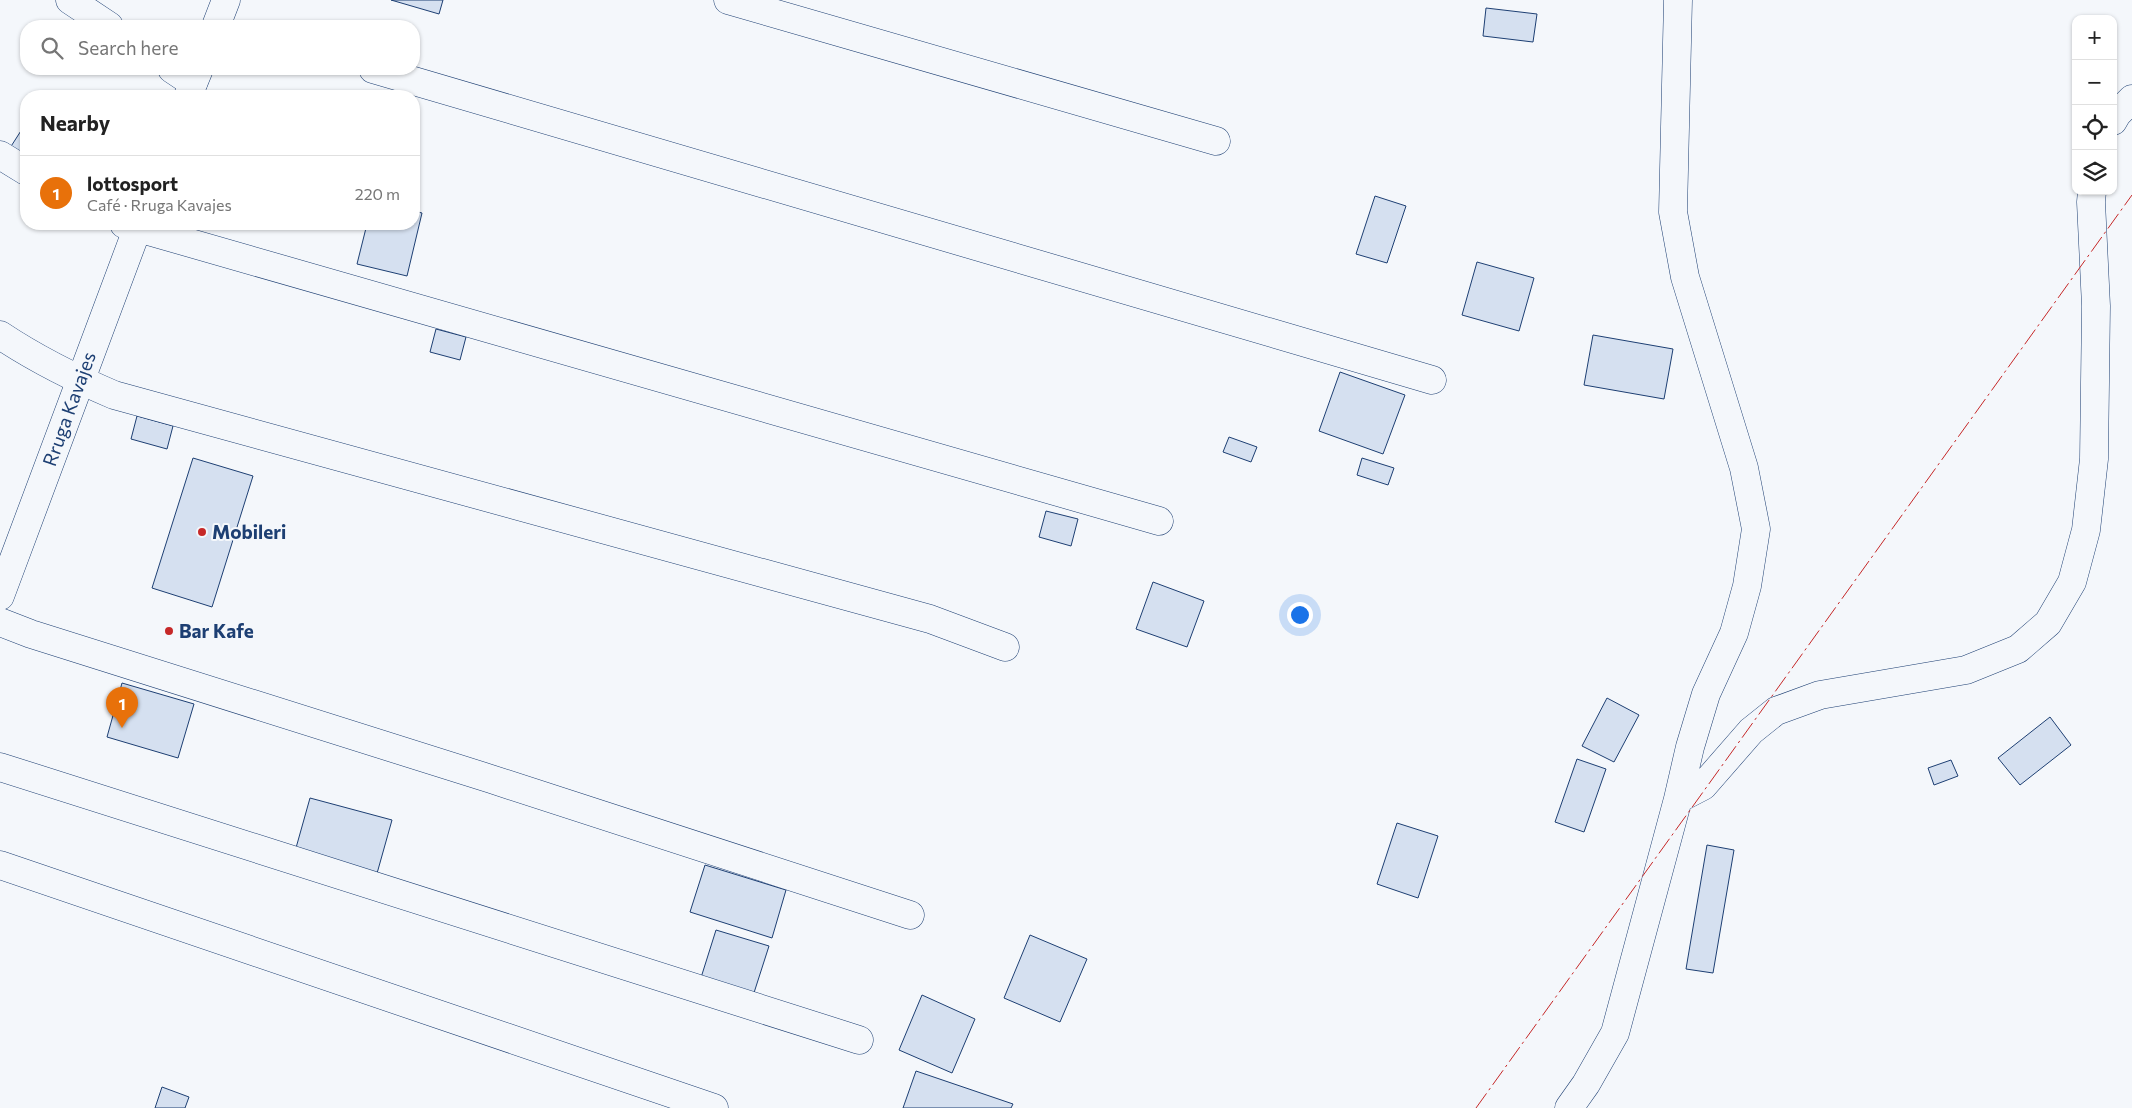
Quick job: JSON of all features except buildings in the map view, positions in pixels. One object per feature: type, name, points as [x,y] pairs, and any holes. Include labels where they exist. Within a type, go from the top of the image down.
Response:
[{"type":"street","points":[[70,0],[100,20]]},
{"type":"street","points":[[728,0],[1216,140]]},
{"type":"street","points":[[1569,1108],[1586,1084],[1615,1033],[1678,799],[1690,747],[1706,694],[1734,634],[1748,586],[1756,529],[1744,468],[1685,277],[1673,212],[1678,0]]},
{"type":"street","points":[[393,75],[1432,380]]},
{"type":"street","points":[[2117,114],[2132,99]]},
{"type":"street","points":[[0,155],[20,167]]},
{"type":"street","points":[[1678,799],[1703,786],[1751,731],[1776,711],[1820,696],[1966,670],[2018,649],[2048,623],[2072,582],[2086,530],[2094,459],[2096,368],[2092,195]]},
{"type":"street","name":"Rruga Kavajes","points":[[0,596],[131,230]]},
{"type":"street","points":[[150,230],[1159,521]]},
{"type":"street","points":[[0,335],[29,354],[79,380],[114,395],[930,618],[1005,647]]},
{"type":"street","points":[[0,622],[31,634],[482,776],[910,914]]},
{"type":"street","points":[[0,767],[859,1040]]},
{"type":"street","points":[[0,865],[714,1108]]},
{"type":"power","points":[[1476,1108],[2132,195]]},
{"type":"place","name":"Mobileri","points":[[202,532]]},
{"type":"place","name":"Bar Kafe","points":[[169,631]]},
{"type":"place","name":"lottosport","points":[[122,728]]}]
